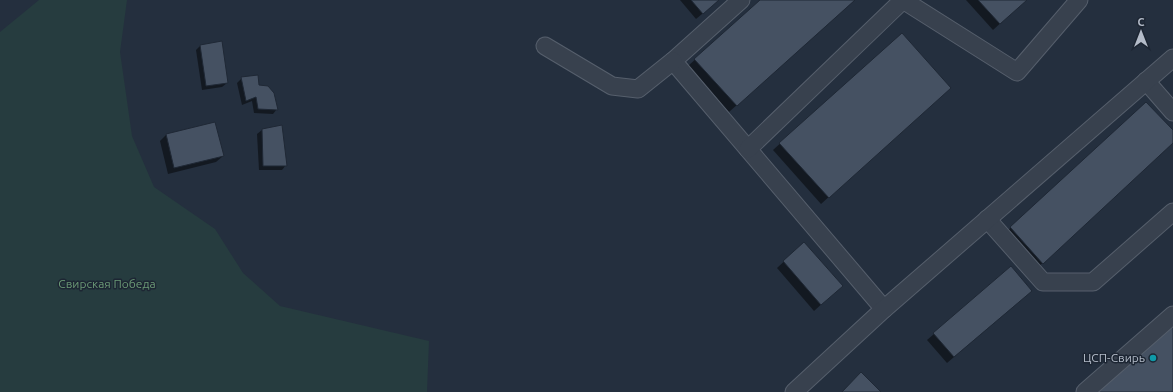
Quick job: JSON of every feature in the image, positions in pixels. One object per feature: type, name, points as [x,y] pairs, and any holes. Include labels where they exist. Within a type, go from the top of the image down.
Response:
[{"type":"lane","points":[[544,46],[612,86],[638,89],[741,0]]},
{"type":"lane","points":[[748,149],[903,0],[1017,72],[1079,0]]},
{"type":"lane","points":[[794,392],[884,309],[1173,58]]},
{"type":"lane","points":[[673,60],[884,309]]},
{"type":"lane","points":[[1146,81],[1173,112]]},
{"type":"lane","points":[[988,219],[1043,282],[1093,282],[1173,212]]},
{"type":"lane","points":[[1085,392],[1173,315]]},
{"type":"green space","name":"Свирская Победа","points":[[39,0],[127,0],[120,52],[132,136],[154,187],[215,229],[243,273],[280,306],[429,341],[427,392],[0,392],[0,32]]},
{"type":"building","points":[[691,0],[719,0],[703,14]]},
{"type":"building","points":[[760,0],[855,0],[737,106],[694,59]]},
{"type":"building","points":[[978,0],[1027,0],[1000,24]]},
{"type":"building","points":[[902,33],[951,88],[829,198],[779,143]]},
{"type":"building","points":[[222,41],[228,83],[206,86],[200,45]]},
{"type":"building","points":[[258,75],[259,85],[268,86],[274,93],[278,110],[258,109],[256,97],[246,101],[241,77]]},
{"type":"building","points":[[1146,102],[1173,130],[1173,143],[1043,264],[1010,227]]},
{"type":"building","points":[[215,122],[224,156],[174,168],[166,134]]},
{"type":"building","points":[[282,125],[287,166],[263,166],[262,129]]},
{"type":"building","points":[[804,242],[843,286],[821,305],[783,261]]},
{"type":"building","points":[[1011,266],[1032,291],[954,357],[933,333]]},
{"type":"building","name":"ЦСП-Свирь","points":[[1173,324],[1173,392],[1093,392]]},
{"type":"building","points":[[861,372],[881,392],[842,392]]},
{"type":"place","name":"ЦСП-Свирь","points":[[1153,358]]}]
